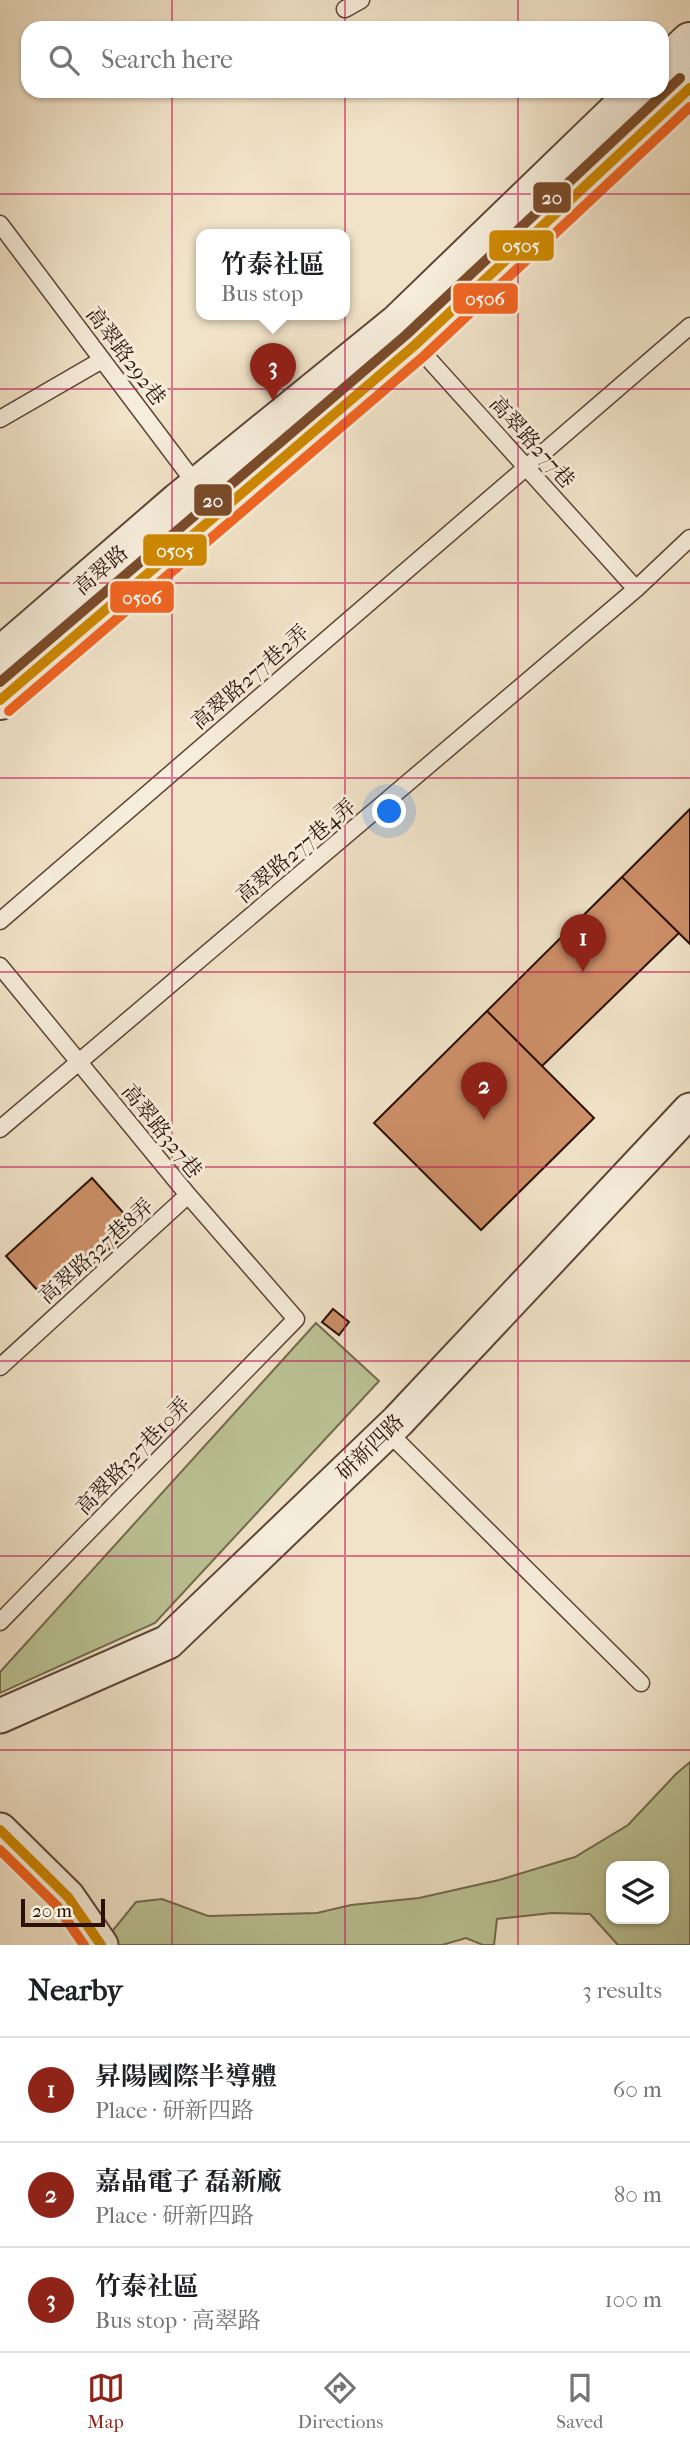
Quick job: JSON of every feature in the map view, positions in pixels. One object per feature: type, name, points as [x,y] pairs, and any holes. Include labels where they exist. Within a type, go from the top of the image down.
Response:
[{"type":"street","points":[[669,62],[690,42]]},
{"type":"street","name":"高翠路","points":[[0,657],[209,500],[407,334],[690,88]]},
{"type":"street","name":"高翠路","points":[[407,334],[632,98]]},
{"type":"street","name":"高翠路","points":[[0,700],[209,500]]},
{"type":"street","name":"研新四路","points":[[0,1716],[168,1642],[387,1431],[690,1110]]},
{"type":"street","points":[[0,1830],[68,1897],[101,1945]]},
{"type":"lane","points":[[345,9],[361,0]]},
{"type":"lane","name":"高翠路292巷","points":[[0,224],[209,500]]},
{"type":"lane","name":"高翠路277巷2弄","points":[[0,921],[690,326]]},
{"type":"lane","name":"高翠路277巷","points":[[407,334],[636,589]]},
{"type":"lane","points":[[0,419],[102,360]]},
{"type":"lane","name":"高翠路277巷4弄","points":[[0,1129],[636,589],[690,538]]},
{"type":"lane","name":"高翠路327巷","points":[[0,966],[188,1195],[296,1319]]},
{"type":"lane","name":"高翠路327巷8弄","points":[[0,1367],[188,1195]]},
{"type":"lane","name":"高翠路327巷10弄","points":[[0,1622],[296,1319]]},
{"type":"lane","points":[[387,1431],[641,1684]]},
{"type":"green space","points":[[316,1323],[379,1381],[155,1623],[0,1693],[0,1672]]},
{"type":"green space","points":[[690,1762],[690,1945],[618,1945],[590,1914],[552,1913],[497,1919],[494,1945],[483,1945],[466,1938],[442,1945],[101,1945],[136,1902],[162,1899],[208,1916],[317,1913],[351,1905],[419,1898],[499,1880],[575,1857],[628,1825]]},
{"type":"building","points":[[690,809],[690,944],[622,877]]},
{"type":"building","points":[[622,877],[679,933],[542,1066],[487,1011]]},
{"type":"building","points":[[487,1011],[594,1118],[481,1230],[374,1123]]},
{"type":"building","points":[[92,1178],[135,1226],[49,1303],[6,1256]]},
{"type":"building","points":[[333,1309],[349,1322],[339,1335],[322,1322]]},
{"type":"transit line","name":"20","points":[[669,88],[680,78]]},
{"type":"transit line","name":"0505","points":[[0,700],[415,345],[690,88]]},
{"type":"transit line","name":"20","points":[[0,682],[406,335],[659,98]]},
{"type":"transit line","name":"0506","points":[[9,711],[424,356],[690,107]]},
{"type":"transit line","name":"0505","points":[[0,1830],[68,1897],[101,1945]]},
{"type":"transit line","name":"0506","points":[[0,1850],[57,1906],[84,1945]]},
{"type":"place","name":"竹泰社區","points":[[273,401]]},
{"type":"place","name":"昇陽國際半導體","points":[[583,972]]},
{"type":"place","name":"嘉晶電子 磊新廠","points":[[484,1120]]}]
